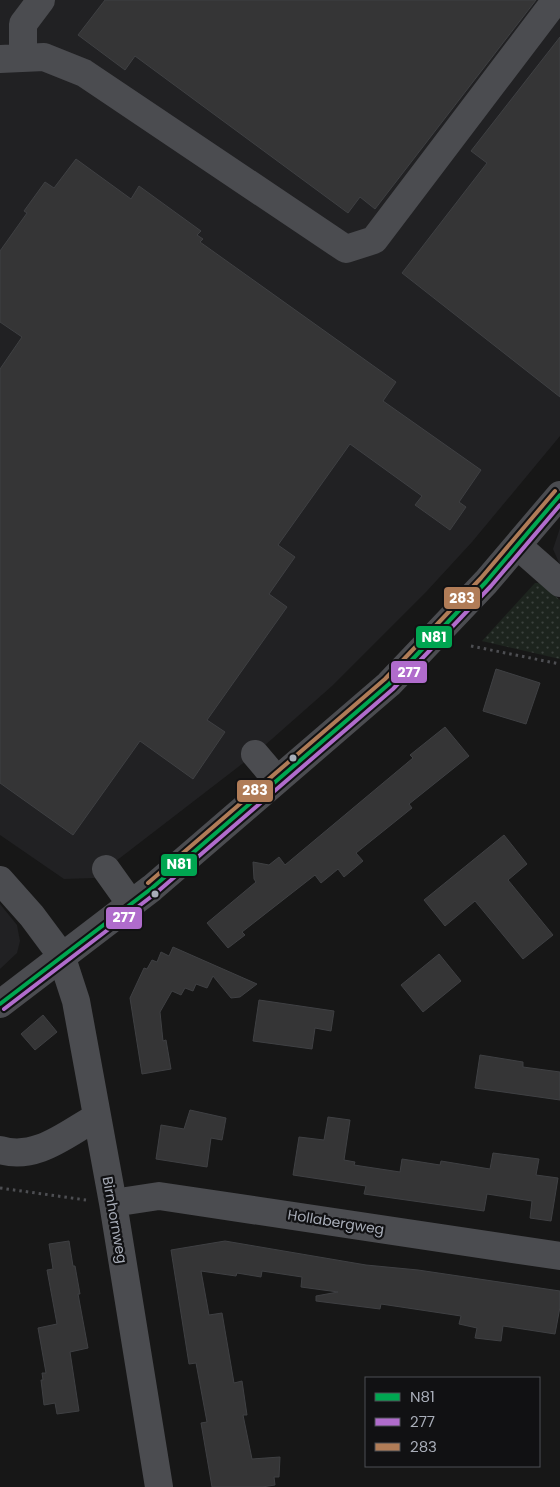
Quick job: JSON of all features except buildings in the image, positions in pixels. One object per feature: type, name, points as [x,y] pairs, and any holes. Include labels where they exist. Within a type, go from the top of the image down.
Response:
[{"type":"street","points":[[41,0],[23,24],[11,59],[44,57],[84,73],[346,248],[374,240],[556,0]]},
{"type":"street","points":[[0,1004],[166,876],[389,684],[518,546],[560,495]]},
{"type":"street","points":[[518,546],[560,583]]},
{"type":"street","points":[[255,754],[278,780]]},
{"type":"street","points":[[106,869],[131,904]]},
{"type":"street","points":[[0,880],[32,916],[62,955]]},
{"type":"street","name":"Birnhornweg","points":[[62,955],[76,1002],[97,1117],[101,1201],[159,1487]]},
{"type":"street","points":[[0,1150],[22,1153],[44,1148],[97,1117]]},
{"type":"street","name":"Hollabergweg","points":[[101,1201],[159,1196],[560,1256]]},
{"type":"path","points":[[471,646],[560,664]]},
{"type":"path","points":[[0,1188],[101,1201]]},
{"type":"shaded area","points":[[0,0],[560,0],[560,436],[472,542],[426,592],[332,686],[255,754],[94,878],[64,879],[0,835]]},
{"type":"shaded area","points":[[560,528],[560,565],[553,549]]},
{"type":"shaded area","points":[[535,583],[539,583],[560,600],[560,659],[482,641]]},
{"type":"shaded area","points":[[0,904],[17,925],[20,941],[17,953],[0,969]]},
{"type":"transit line","name":"283","points":[[148,883],[385,679],[481,578],[555,491]]},
{"type":"transit line","name":"N81","points":[[0,1004],[152,888],[389,684],[486,582],[560,495]]},
{"type":"transit line","name":"277","points":[[4,1009],[156,893],[393,689],[491,586],[560,505]]}]
